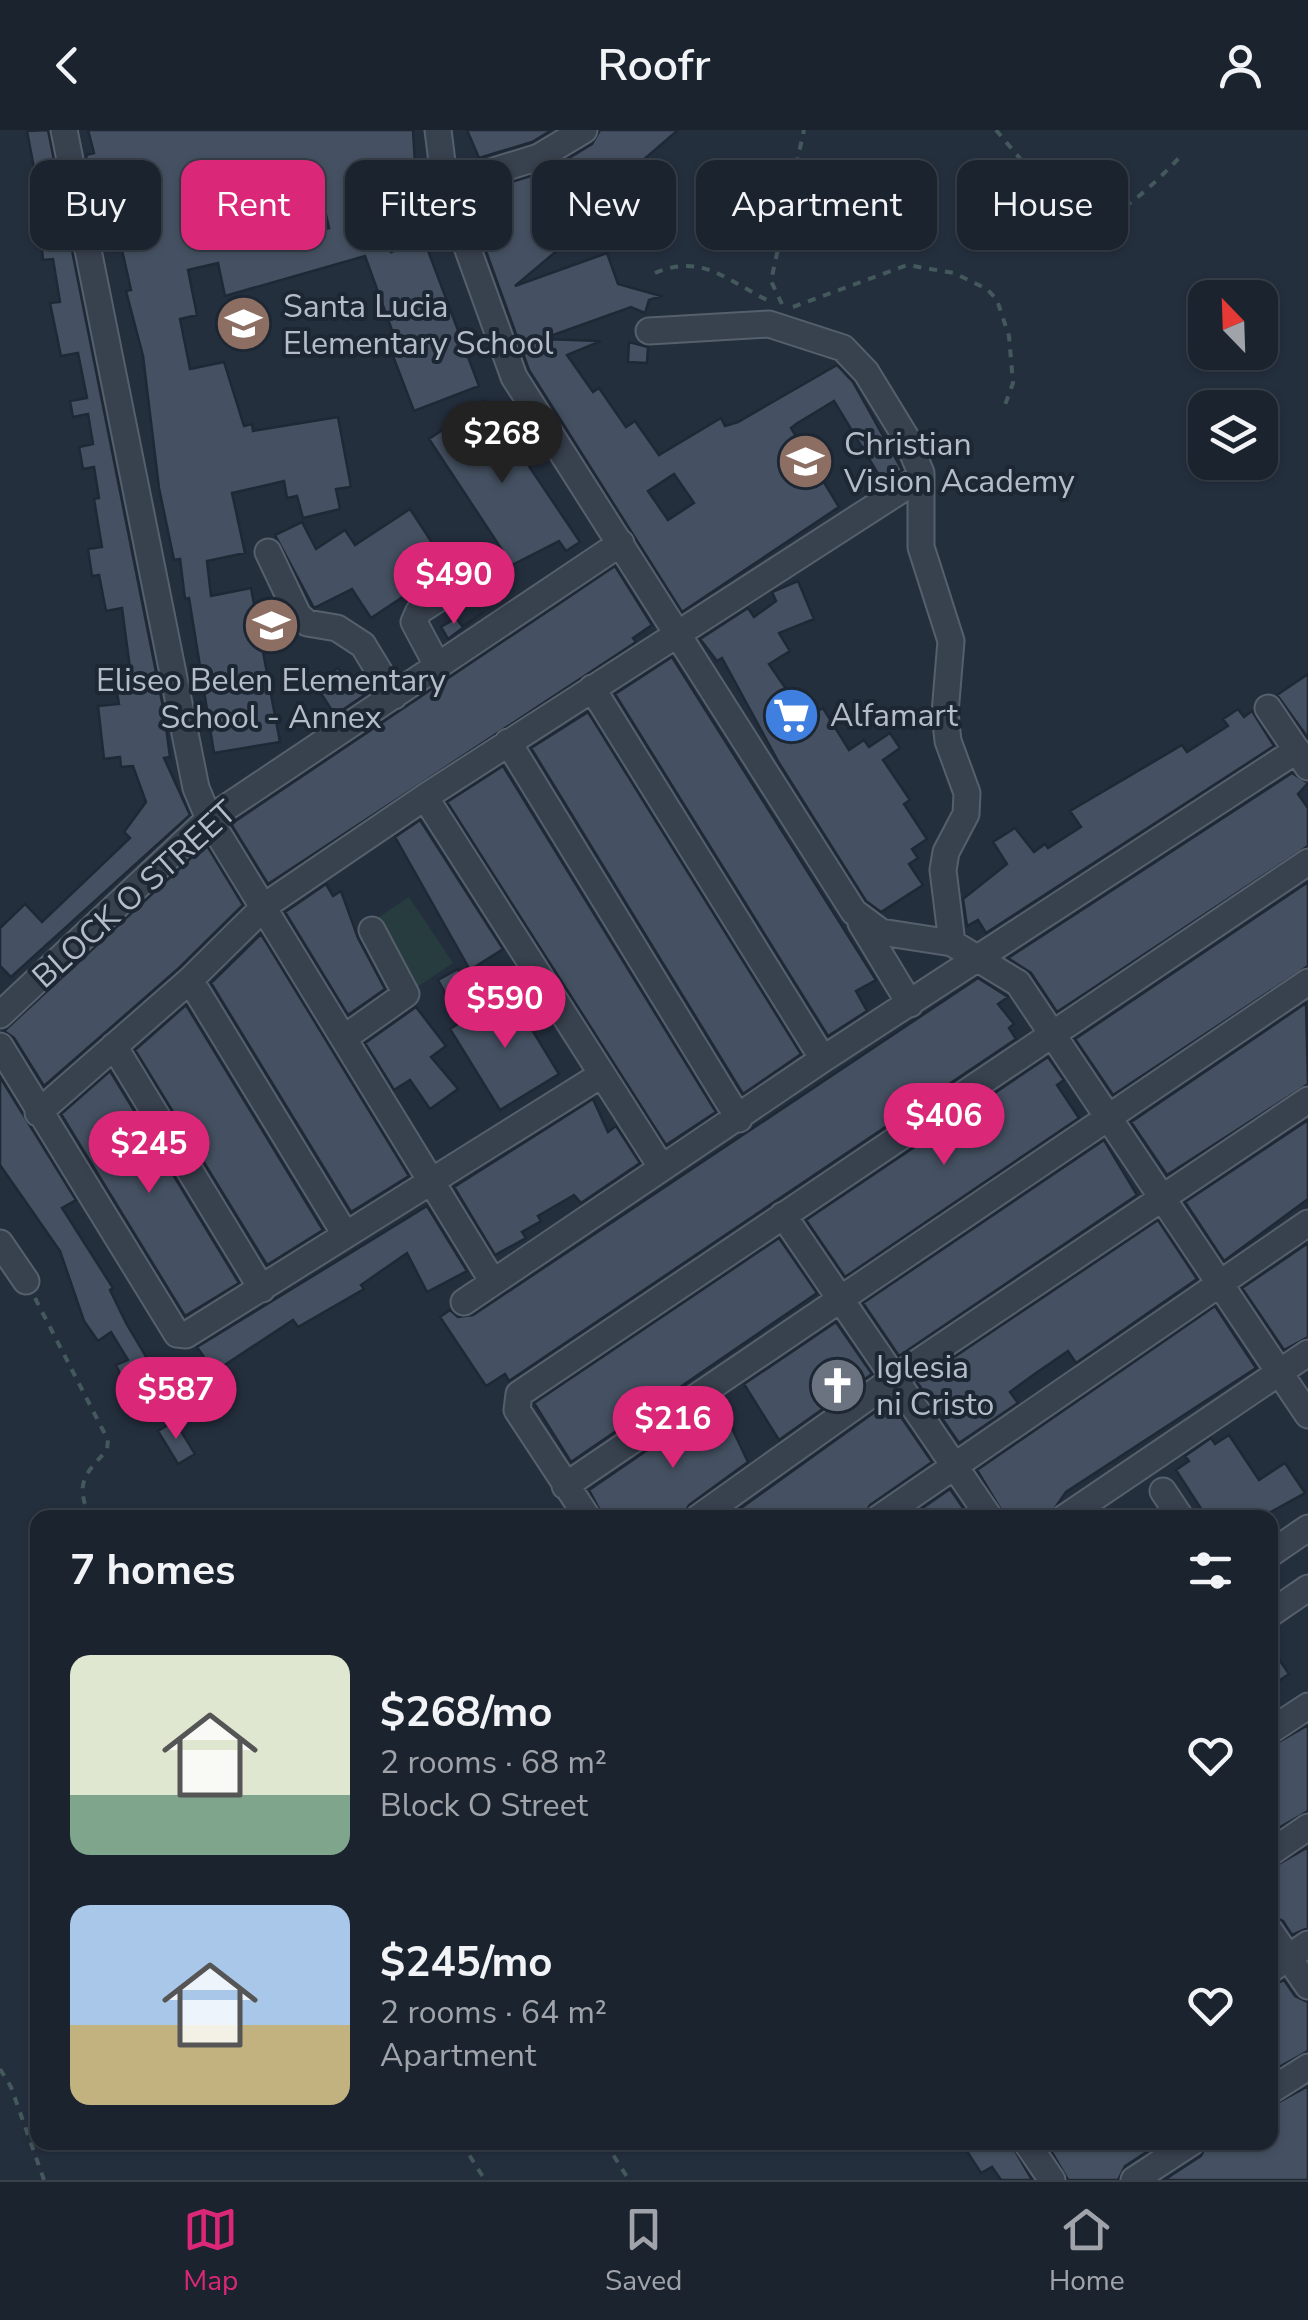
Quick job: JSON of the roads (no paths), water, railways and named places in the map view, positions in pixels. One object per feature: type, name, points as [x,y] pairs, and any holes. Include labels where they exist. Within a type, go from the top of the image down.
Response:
[{"type":"street","points":[[64,130],[196,788],[209,819],[266,905],[430,1184],[493,1282]]},
{"type":"street","points":[[438,130],[442,160]]},
{"type":"street","points":[[512,165],[539,157],[584,130]]},
{"type":"street","points":[[468,250],[514,377],[680,632],[910,1004]]},
{"type":"street","points":[[648,331],[769,324],[843,348],[884,399],[907,439],[921,477],[922,547],[951,642],[945,713],[948,742],[966,794],[966,814],[946,852],[943,870],[952,943]]},
{"type":"street","points":[[38,1113],[190,980],[266,905],[425,796],[921,477]]},
{"type":"street","name":"BLOCK O STREET","points":[[0,1016],[209,819],[620,543]]},
{"type":"street","points":[[268,552],[298,615],[307,623],[337,628],[363,645],[394,696]]},
{"type":"street","points":[[438,667],[414,622],[419,611],[475,575]]},
{"type":"street","points":[[592,688],[823,1059]]},
{"type":"street","points":[[464,1302],[978,957],[1302,758],[1268,708]]},
{"type":"street","points":[[508,742],[739,1118]]},
{"type":"street","points":[[425,796],[662,1168]]},
{"type":"street","points":[[582,1510],[517,1410],[519,1394],[1308,862]]},
{"type":"street","points":[[854,912],[881,932],[952,943],[1018,983],[1308,1415]]},
{"type":"street","points":[[344,1038],[406,994],[372,930]]},
{"type":"street","points":[[190,980],[345,1234]]},
{"type":"street","points":[[565,1486],[1308,982]]},
{"type":"street","points":[[0,1046],[178,1334],[193,1334],[601,1075]]},
{"type":"street","points":[[114,1046],[262,1289]]},
{"type":"street","points":[[709,1510],[893,1379],[1308,1100]]},
{"type":"street","points":[[783,1215],[985,1510]]},
{"type":"street","points":[[890,1510],[1308,1223]]},
{"type":"street","points":[[0,1243],[26,1281]]},
{"type":"street","points":[[1076,1510],[1308,1353]]},
{"type":"street","points":[[1164,1491],[1176,1510]]},
{"type":"street","points":[[1278,1549],[1308,1528]]},
{"type":"street","points":[[1278,1609],[1308,1588]]},
{"type":"street","points":[[1278,1726],[1308,1706]]},
{"type":"street","points":[[1278,1848],[1308,1827]]},
{"type":"street","points":[[1289,1957],[1308,1986]]},
{"type":"street","points":[[1278,2087],[1308,2067]]},
{"type":"street","points":[[1031,2150],[1052,2180]]},
{"type":"street","points":[[1134,2180],[1180,2150]]},
{"type":"place","name":"Santa Lucia Elementary School","points":[[244,324]]},
{"type":"place","name":"Christian Vision Academy","points":[[805,462]]},
{"type":"place","name":"Eliseo Belen Elementary School - Annex","points":[[271,626]]},
{"type":"place","name":"Alfamart","points":[[791,715]]},
{"type":"place","name":"Iglesia ni Cristo","points":[[837,1385]]}]
